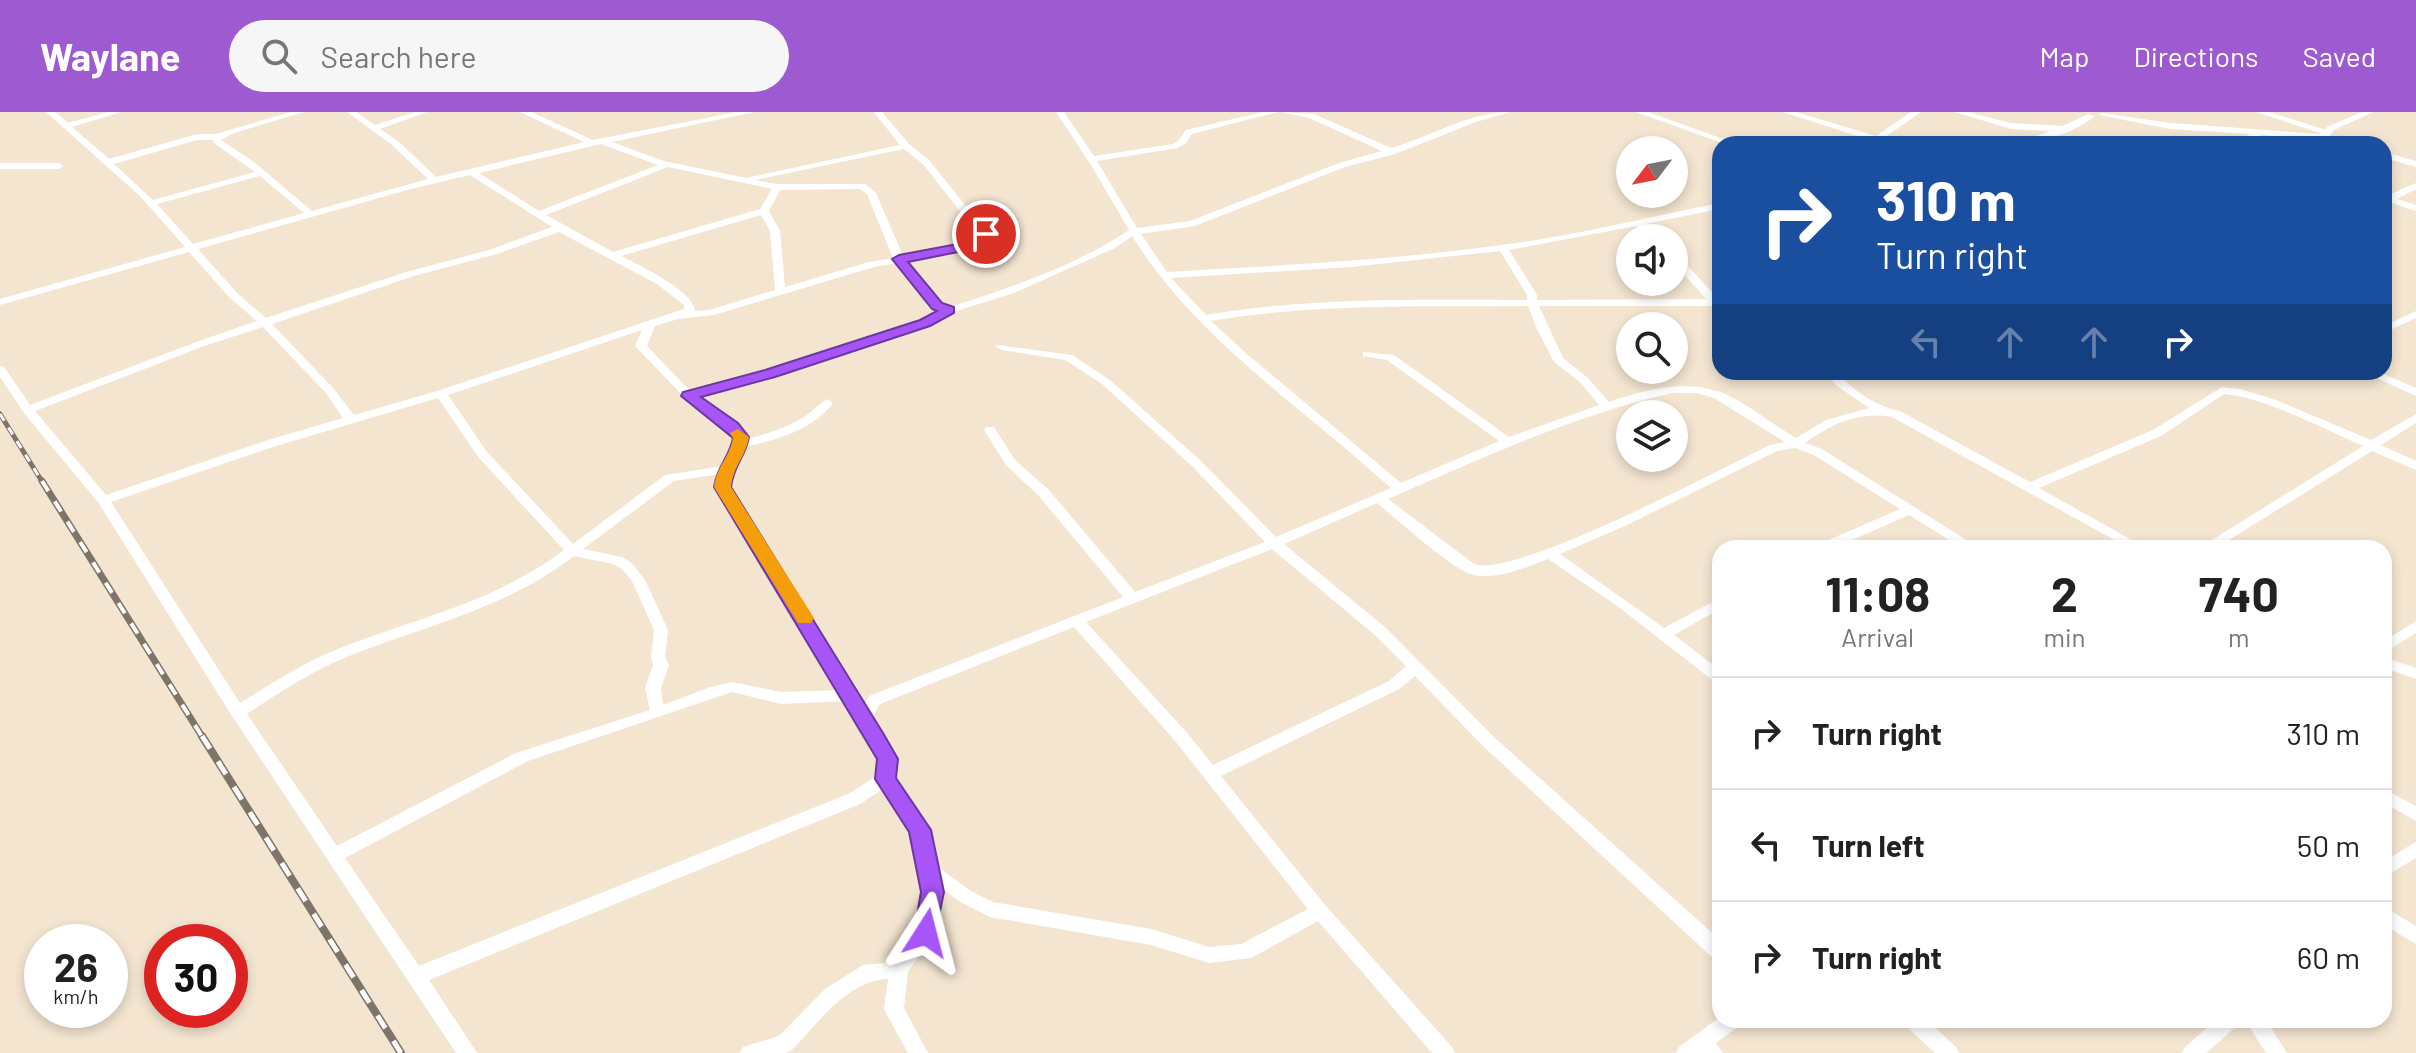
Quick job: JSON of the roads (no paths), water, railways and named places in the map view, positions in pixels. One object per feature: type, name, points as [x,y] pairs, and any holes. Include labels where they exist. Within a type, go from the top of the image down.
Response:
[{"type":"street","points":[[50,112],[151,203],[234,296],[265,323],[329,390],[351,420]]},
{"type":"street","points":[[68,126],[117,112]]},
{"type":"street","points":[[106,163],[197,137],[217,137],[300,112]]},
{"type":"street","points":[[351,112],[395,143],[436,182]]},
{"type":"street","points":[[373,128],[423,112]]},
{"type":"street","points":[[526,113],[539,112]]},
{"type":"street","points":[[0,302],[309,213],[597,142],[750,112]]},
{"type":"street","points":[[680,316],[710,313],[780,290],[899,259],[970,248],[987,239],[926,162],[906,146],[878,112]]},
{"type":"street","points":[[1060,112],[1132,232],[1204,319],[1266,378],[1340,434],[1400,489]]},
{"type":"street","points":[[1090,159],[1175,146],[1198,128],[1274,112]]},
{"type":"street","points":[[1285,112],[1311,116],[1392,152]]},
{"type":"street","points":[[689,396],[925,323],[949,310],[1010,291],[1111,246],[1132,232],[1192,224],[1342,165],[1392,152],[1473,120],[1506,112]]},
{"type":"street","points":[[1787,112],[1859,136]]},
{"type":"street","points":[[1881,136],[1917,112]]},
{"type":"street","points":[[1959,112],[2021,127],[2065,129]]},
{"type":"street","points":[[2073,112],[2091,116]]},
{"type":"street","points":[[2261,112],[2332,136]]},
{"type":"street","points":[[2329,134],[2336,125],[2369,112]]},
{"type":"street","points":[[526,113],[597,142],[668,164],[777,187],[862,186],[871,193],[899,259],[937,306],[949,310]]},
{"type":"street","points":[[1647,113],[1712,136]]},
{"type":"street","points":[[2044,136],[2091,116],[2107,114],[2170,126],[2310,136]]},
{"type":"street","points":[[2254,136],[2264,132]]},
{"type":"street","points":[[217,137],[217,141],[309,213]]},
{"type":"street","points":[[745,179],[906,146]]},
{"type":"street","points":[[2392,157],[2416,164]]},
{"type":"street","points":[[539,214],[668,164]]},
{"type":"street","points":[[0,166],[59,166]]},
{"type":"street","points":[[151,203],[260,173]]},
{"type":"street","points":[[103,500],[272,443],[441,393],[690,311],[689,304],[661,282],[560,228],[473,173]]},
{"type":"street","points":[[2392,197],[2416,186]]},
{"type":"street","points":[[615,255],[764,211],[777,187]]},
{"type":"street","points":[[2392,202],[2416,208]]},
{"type":"street","points":[[1166,275],[1395,261],[1502,247],[1712,208]]},
{"type":"street","points":[[764,211],[775,231],[780,290]]},
{"type":"street","points":[[28,410],[137,366],[410,274],[493,252],[560,228]]},
{"type":"street","points":[[1502,247],[1532,295],[1532,303],[1558,360],[1567,371],[1584,380],[1606,406]]},
{"type":"street","points":[[1688,272],[1712,299]]},
{"type":"street","points":[[1204,319],[1262,309],[1341,304],[1712,303]]},
{"type":"street","points":[[2392,326],[2416,314]]},
{"type":"street","points":[[641,346],[650,325]]},
{"type":"street","points":[[604,338],[641,346],[689,396],[741,437],[725,469],[723,487],[864,718],[887,759],[885,779],[920,830],[932,892],[926,933],[899,970],[894,1009],[918,1053]]},
{"type":"street","points":[[1002,347],[1059,355],[1080,363],[1106,382],[1197,464],[1274,543],[1381,632],[1488,741],[1712,945]]},
{"type":"street","points":[[1367,354],[1390,357],[1508,442]]},
{"type":"street","points":[[0,369],[28,410],[103,500],[238,712],[467,1053]]},
{"type":"street","points":[[1838,380],[1879,409],[1915,422],[2125,540]]},
{"type":"street","points":[[2388,380],[2416,392]]},
{"type":"street","points":[[864,718],[874,700],[1274,543],[1508,442],[1606,406],[1671,390],[1696,390],[1718,395],[1796,444],[1818,452],[1959,540]]},
{"type":"street","points":[[2030,487],[2157,433],[2222,390],[2236,391],[2272,403],[2416,466]]},
{"type":"street","points":[[441,393],[483,455],[573,552],[617,560],[627,566],[638,580],[661,630],[658,657],[661,665],[652,679],[651,689],[659,713]]},
{"type":"street","points":[[740,444],[759,441],[804,421],[822,411],[827,403]]},
{"type":"street","points":[[1379,498],[1474,571],[1494,572],[1549,553],[1774,448],[1796,444],[1810,433],[1864,409],[1879,409]]},
{"type":"street","points":[[2219,540],[2416,418]]},
{"type":"street","points":[[990,430],[1010,462],[1043,492],[1133,599]]},
{"type":"street","points":[[238,712],[294,676],[342,653],[477,606],[540,575],[670,478],[725,469]]},
{"type":"street","points":[[1840,540],[1909,510]]},
{"type":"street","points":[[1549,553],[1712,672]]},
{"type":"street","points":[[1663,635],[1712,607]]},
{"type":"street","points":[[1077,621],[1210,774],[1320,911],[1445,1053]]},
{"type":"street","points":[[2392,642],[2416,626]]},
{"type":"street","points":[[2392,665],[2416,674]]},
{"type":"street","points":[[1210,774],[1394,685],[1415,667]]},
{"type":"street","points":[[333,856],[522,757],[732,687],[781,698],[848,695]]},
{"type":"street","points":[[417,976],[854,799],[885,779]]},
{"type":"street","points":[[2392,800],[2416,814]]},
{"type":"street","points":[[2392,865],[2416,849]]},
{"type":"street","points":[[927,868],[965,896],[990,909],[1151,937],[1209,955],[1244,952],[1320,911]]},
{"type":"street","points":[[2392,920],[2416,936]]},
{"type":"street","points":[[750,1053],[785,1044],[832,995],[870,971],[899,970]]},
{"type":"street","points":[[1701,1049],[1723,1028]]},
{"type":"street","points":[[1922,1028],[1949,1053]]},
{"type":"street","points":[[2192,1053],[2221,1028]]},
{"type":"street","points":[[2260,1028],[2277,1053]]},
{"type":"railway","points":[[0,414],[43,483]]},
{"type":"railway","points":[[42,481],[203,738]]},
{"type":"railway","points":[[202,736],[401,1053]]}]
